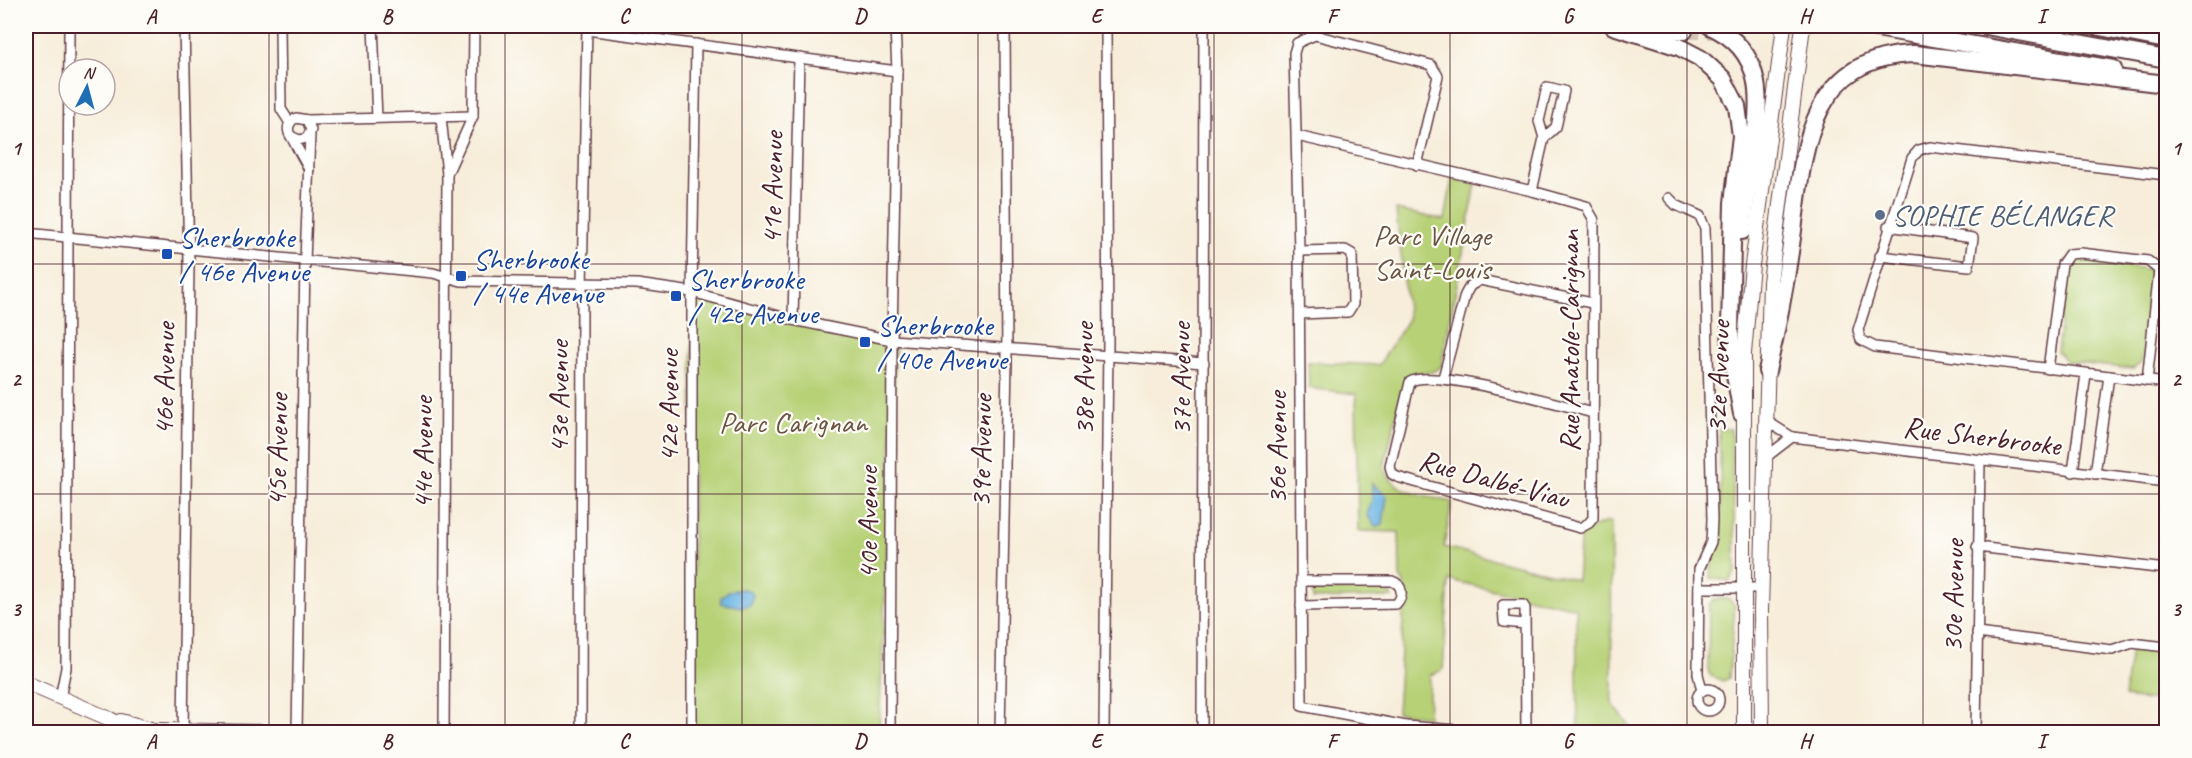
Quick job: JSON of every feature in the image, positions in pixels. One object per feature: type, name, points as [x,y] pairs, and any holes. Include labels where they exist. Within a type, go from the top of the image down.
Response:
[{"type":"highway","points":[[1613,26],[1693,53],[1719,73],[1734,98],[1741,136],[1733,203],[1730,315],[1731,352],[1742,414]]},
{"type":"highway","points":[[1651,26],[1684,31]]},
{"type":"highway","points":[[1710,26],[1730,38],[1745,55],[1756,77],[1759,93],[1730,315]]},
{"type":"highway","points":[[1865,26],[1994,46],[2166,82]]},
{"type":"highway","points":[[1986,26],[2166,59]]},
{"type":"highway","points":[[2095,26],[2166,40]]},
{"type":"highway","points":[[1767,371],[1781,314],[1808,135],[1827,97],[1851,74],[1885,58],[1914,54],[2166,82]]},
{"type":"main road","name":"32e Avenue","points":[[1744,732],[1745,588],[1742,414],[1748,296],[1784,26]]},
{"type":"main road","name":"32e Avenue","points":[[1762,732],[1765,420],[1772,264],[1803,26]]},
{"type":"main road","points":[[26,683],[110,719],[133,732]]},
{"type":"main road","points":[[110,719],[161,731],[267,732]]},
{"type":"street","points":[[60,698],[66,668],[69,26]]},
{"type":"street","name":"46e Avenue","points":[[183,732],[189,249],[184,26]]},
{"type":"street","points":[[280,26],[281,109],[290,123]]},
{"type":"street","points":[[374,26],[377,118]]},
{"type":"street","name":"44e Avenue","points":[[447,174],[473,116],[474,26]]},
{"type":"street","name":"40e Avenue","points":[[890,732],[892,340],[897,70],[895,26]]},
{"type":"street","name":"39e Avenue","points":[[1000,732],[1007,348],[1005,26]]},
{"type":"street","name":"38e Avenue","points":[[1104,732],[1108,355],[1106,26]]},
{"type":"street","name":"37e Avenue","points":[[1202,732],[1204,26]]},
{"type":"street","points":[[587,28],[897,70]]},
{"type":"street","name":"43e Avenue","points":[[581,732],[582,282],[587,28]]},
{"type":"street","name":"36e Avenue","points":[[1417,165],[1438,76],[1431,64],[1315,35],[1297,43],[1294,53],[1300,314],[1302,706],[1406,729],[1482,732]]},
{"type":"street","name":"42e Avenue","points":[[692,732],[692,292],[696,44]]},
{"type":"street","name":"41e Avenue","points":[[793,320],[799,58]]},
{"type":"street","name":"Rue Anatole-Carignan","points":[[1532,191],[1544,138],[1539,121],[1547,87],[1564,91],[1556,127],[1544,138]]},
{"type":"street","points":[[309,169],[288,130],[290,123],[300,117],[307,120],[473,116]]},
{"type":"street","name":"44e Avenue","points":[[441,117],[447,174],[444,732]]},
{"type":"street","points":[[291,136],[299,140],[310,134],[311,126],[307,120]]},
{"type":"street","name":"45e Avenue","points":[[297,732],[305,261],[310,134]]},
{"type":"street","name":"Rue Anatole-Carignan","points":[[1297,136],[1532,191],[1586,206],[1590,211],[1594,220],[1593,518],[1580,528]]},
{"type":"street","points":[[2166,175],[1930,147],[1918,150],[1912,158],[1888,225],[1858,326],[1859,337],[1865,343],[1875,347],[2166,383]]},
{"type":"street","points":[[1670,198],[1676,205],[1700,216],[1705,228],[1712,519],[1711,542],[1700,565],[1698,674],[1702,691]]},
{"type":"street","points":[[1880,256],[1969,266],[1972,238],[1888,225]]},
{"type":"street","points":[[26,233],[433,273],[461,281],[637,284],[692,292],[793,320],[892,340],[1204,363]]},
{"type":"street","points":[[1299,252],[1345,250],[1352,254],[1353,264],[1353,304],[1348,312],[1300,314]]},
{"type":"street","points":[[2048,369],[2062,264],[2069,254],[2081,253],[2148,261],[2159,270],[2146,381]]},
{"type":"street","points":[[1443,378],[1465,294],[1470,286],[1480,280],[1592,303]]},
{"type":"street","points":[[2073,472],[2086,374]]},
{"type":"street","points":[[2095,474],[2109,376]]},
{"type":"street","name":"Rue Dalbé-Viau","points":[[1580,528],[1397,477],[1392,474],[1390,466],[1410,382],[1417,378],[1443,378],[1593,412]]},
{"type":"street","name":"Rue Sherbrooke","points":[[1765,420],[1792,437],[2166,482]]},
{"type":"street","points":[[1765,458],[1792,437]]},
{"type":"street","name":"30e Avenue","points":[[1976,732],[1980,460]]},
{"type":"street","points":[[1977,547],[2166,569]]},
{"type":"street","points":[[1301,581],[1392,581],[1398,584],[1401,590],[1401,599],[1396,604],[1301,606]]},
{"type":"street","points":[[1699,588],[1762,588]]},
{"type":"street","points":[[1525,624],[1526,732]]},
{"type":"street","points":[[1977,633],[2112,650],[2132,643],[2166,647]]},
{"type":"green space","name":"Parc Village Saint-Louis","points":[[1452,178],[1476,184],[1441,367],[1432,372],[1413,373],[1404,383],[1384,467],[1395,484],[1403,489],[1452,502],[1444,547],[1577,580],[1581,532],[1611,522],[1612,703],[1634,732],[1578,732],[1576,608],[1449,580],[1443,670],[1430,675],[1428,717],[1397,712],[1404,605],[1404,583],[1400,577],[1399,532],[1358,531],[1356,394],[1309,388],[1308,362],[1379,365],[1408,319],[1396,210],[1445,220]]},
{"type":"green space","points":[[2079,259],[2151,270],[2142,362],[2133,369],[2067,362],[2057,351],[2068,265],[2071,260]]},
{"type":"green space","name":"Parc Carignan","points":[[692,294],[896,342],[879,732],[693,732]]},
{"type":"green space","points":[[1719,429],[1731,429],[1736,571],[1730,581],[1710,578],[1720,520]]},
{"type":"green space","points":[[1389,588],[1392,597],[1313,599],[1312,591]]},
{"type":"green space","points":[[1714,599],[1729,599],[1735,606],[1729,678],[1723,681],[1711,676],[1708,671],[1709,605]]},
{"type":"green space","points":[[2132,643],[2166,647],[2166,702],[2124,697]]},
{"type":"water","points":[[1372,483],[1387,496],[1383,524],[1376,527],[1367,515],[1372,500]]},
{"type":"water","points":[[743,589],[750,591],[753,595],[750,605],[741,607],[721,603],[721,597],[729,591]]},
{"type":"tunnel","points":[[1684,31],[1709,31],[1732,26]]},
{"type":"place","name":"SOPHIE BÉLANGER","points":[[1880,215]]},
{"type":"place","name":"Sherbrooke / 46e Avenue","points":[[167,254]]},
{"type":"place","name":"Sherbrooke / 44e Avenue","points":[[461,276]]},
{"type":"place","name":"Sherbrooke / 42e Avenue","points":[[676,296]]},
{"type":"place","name":"Sherbrooke / 40e Avenue","points":[[865,342]]}]
